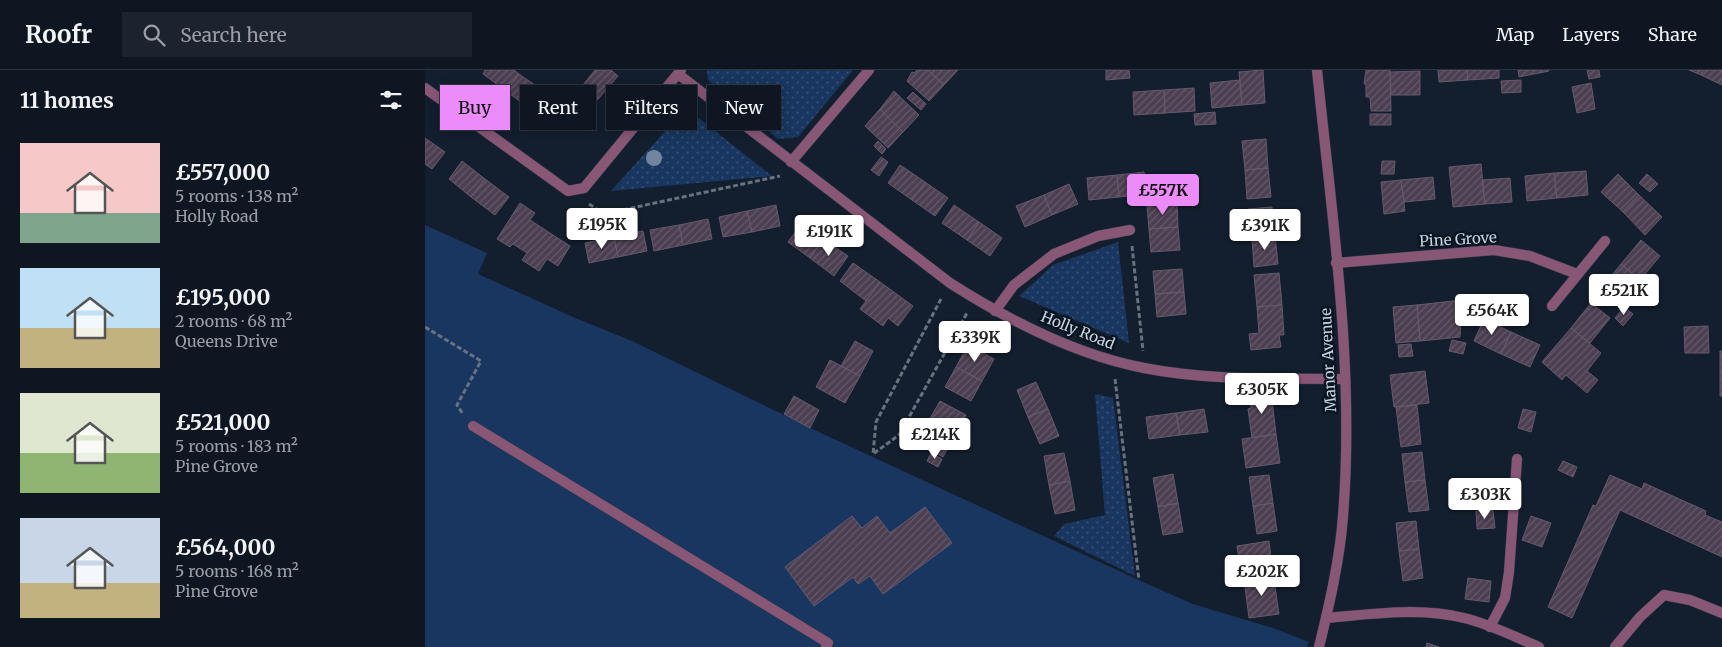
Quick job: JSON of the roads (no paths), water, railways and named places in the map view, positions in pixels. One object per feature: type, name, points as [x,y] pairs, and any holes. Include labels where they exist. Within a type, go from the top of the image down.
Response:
[{"type":"street","points":[[791,162],[869,70]]},
{"type":"street","name":"Manor Avenue","points":[[1317,70],[1337,263],[1345,379],[1347,444],[1343,519],[1327,618],[1319,647]]},
{"type":"street","points":[[425,88],[568,191],[584,188],[680,72]]},
{"type":"street","name":"Holly Road","points":[[680,72],[791,162],[950,282],[995,311],[1063,342],[1113,361],[1145,368],[1219,377],[1345,379]]},
{"type":"street","points":[[995,311],[1014,285],[1054,254],[1098,236],[1130,230]]},
{"type":"street","points":[[1552,306],[1605,241]]},
{"type":"street","name":"Pine Grove","points":[[1337,263],[1494,250],[1530,256],[1577,274]]},
{"type":"street","points":[[473,426],[827,643],[825,647]]},
{"type":"street","points":[[1489,627],[1505,598],[1517,459]]},
{"type":"street","points":[[1615,647],[1639,617],[1664,595],[1690,600],[1722,613]]},
{"type":"street","points":[[1327,618],[1411,611],[1465,618],[1539,647]]}]
